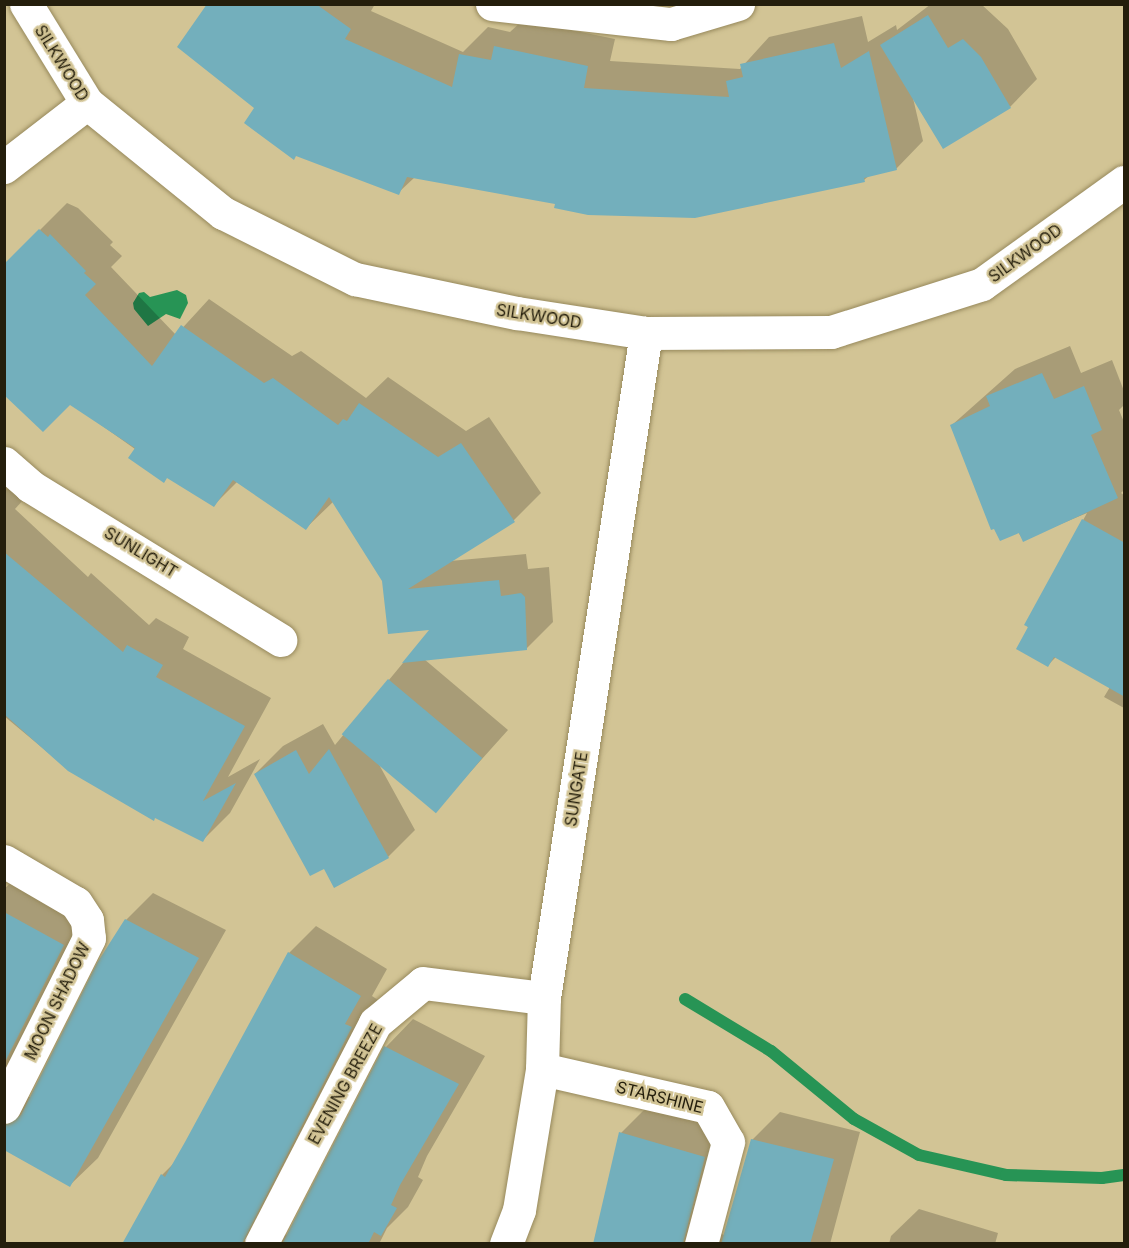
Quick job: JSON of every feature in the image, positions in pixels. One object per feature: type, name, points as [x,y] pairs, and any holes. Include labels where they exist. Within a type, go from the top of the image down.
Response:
[{"type":"street","name":"SILKWOOD","points":[[26,4],[87,103],[223,213],[355,279],[517,313],[646,333],[831,332],[982,284],[1125,182]]},
{"type":"street","points":[[492,4],[671,24],[738,4]]},
{"type":"street","points":[[4,167],[87,103]]},
{"type":"street","name":"SUNGATE","points":[[506,1244],[519,1209],[542,1069],[544,998],[646,333]]},
{"type":"street","name":"SUNLIGHT","points":[[4,462],[30,486],[280,640]]},
{"type":"street","name":"MOON SHADOW","points":[[4,861],[76,903],[87,920],[89,938],[4,1107]]},
{"type":"street","name":"EVENING BREEZE","points":[[261,1244],[375,1023],[423,983],[544,998]]},
{"type":"street","name":"STARSHINE","points":[[542,1069],[708,1107],[728,1143],[701,1244]]},
{"type":"shaded area","points":[[177,290],[186,295],[188,303],[180,319],[166,314],[148,326],[134,309],[133,303],[139,293],[144,292],[150,297]]},
{"type":"building","points":[[207,4],[316,4],[351,29],[345,39],[452,87],[459,54],[491,60],[494,46],[588,66],[584,88],[729,97],[726,81],[743,77],[740,64],[834,43],[841,68],[869,51],[897,170],[864,178],[865,182],[695,218],[588,215],[554,208],[555,204],[407,177],[399,195],[296,156],[294,160],[244,123],[254,108],[177,47]]},
{"type":"building","points":[[928,15],[948,48],[963,39],[981,57],[1011,108],[943,149],[880,45]]},
{"type":"building","points":[[39,229],[48,237],[50,234],[86,271],[84,273],[96,284],[85,295],[152,366],[181,325],[264,383],[273,378],[338,425],[343,419],[347,421],[359,403],[438,457],[461,443],[515,522],[408,589],[499,580],[501,596],[521,593],[525,597],[527,650],[402,663],[429,630],[388,634],[382,581],[329,497],[306,530],[233,480],[214,507],[167,478],[164,483],[128,458],[135,448],[70,405],[43,432],[4,395],[4,264]]},
{"type":"building","points":[[1042,373],[1054,399],[1084,386],[1102,430],[1091,435],[1118,498],[1023,542],[1019,533],[1000,541],[994,529],[991,530],[950,425],[990,406],[986,396]]},
{"type":"building","points":[[1082,519],[1125,543],[1125,697],[1054,657],[1048,667],[1016,649],[1028,627],[1024,625]]},
{"type":"building","points":[[4,552],[123,652],[127,645],[163,665],[156,677],[245,726],[203,801],[236,783],[203,842],[155,818],[154,821],[68,771],[4,714]]},
{"type":"building","points":[[388,679],[482,758],[436,813],[342,734]]},
{"type":"building","points":[[329,749],[389,858],[334,888],[324,869],[310,876],[254,774],[296,750],[309,774]]},
{"type":"building","points":[[4,912],[64,945],[4,1064]]},
{"type":"building","points":[[125,919],[199,958],[70,1187],[4,1150],[4,1126],[21,1115],[97,963]]},
{"type":"building","points":[[288,952],[361,996],[345,1024],[352,1027],[242,1244],[122,1244],[161,1174],[165,1177],[185,1142]]},
{"type":"building","points":[[384,1046],[459,1084],[400,1185],[391,1205],[397,1208],[381,1236],[374,1232],[368,1244],[282,1244]]},
{"type":"building","points":[[619,1132],[705,1157],[683,1244],[593,1244]]},
{"type":"building","points":[[751,1139],[834,1159],[810,1244],[721,1244]]},
{"type":"waterway","points":[[685,999],[771,1051],[854,1119],[919,1155],[1006,1175],[1102,1178],[1124,1175]]}]
